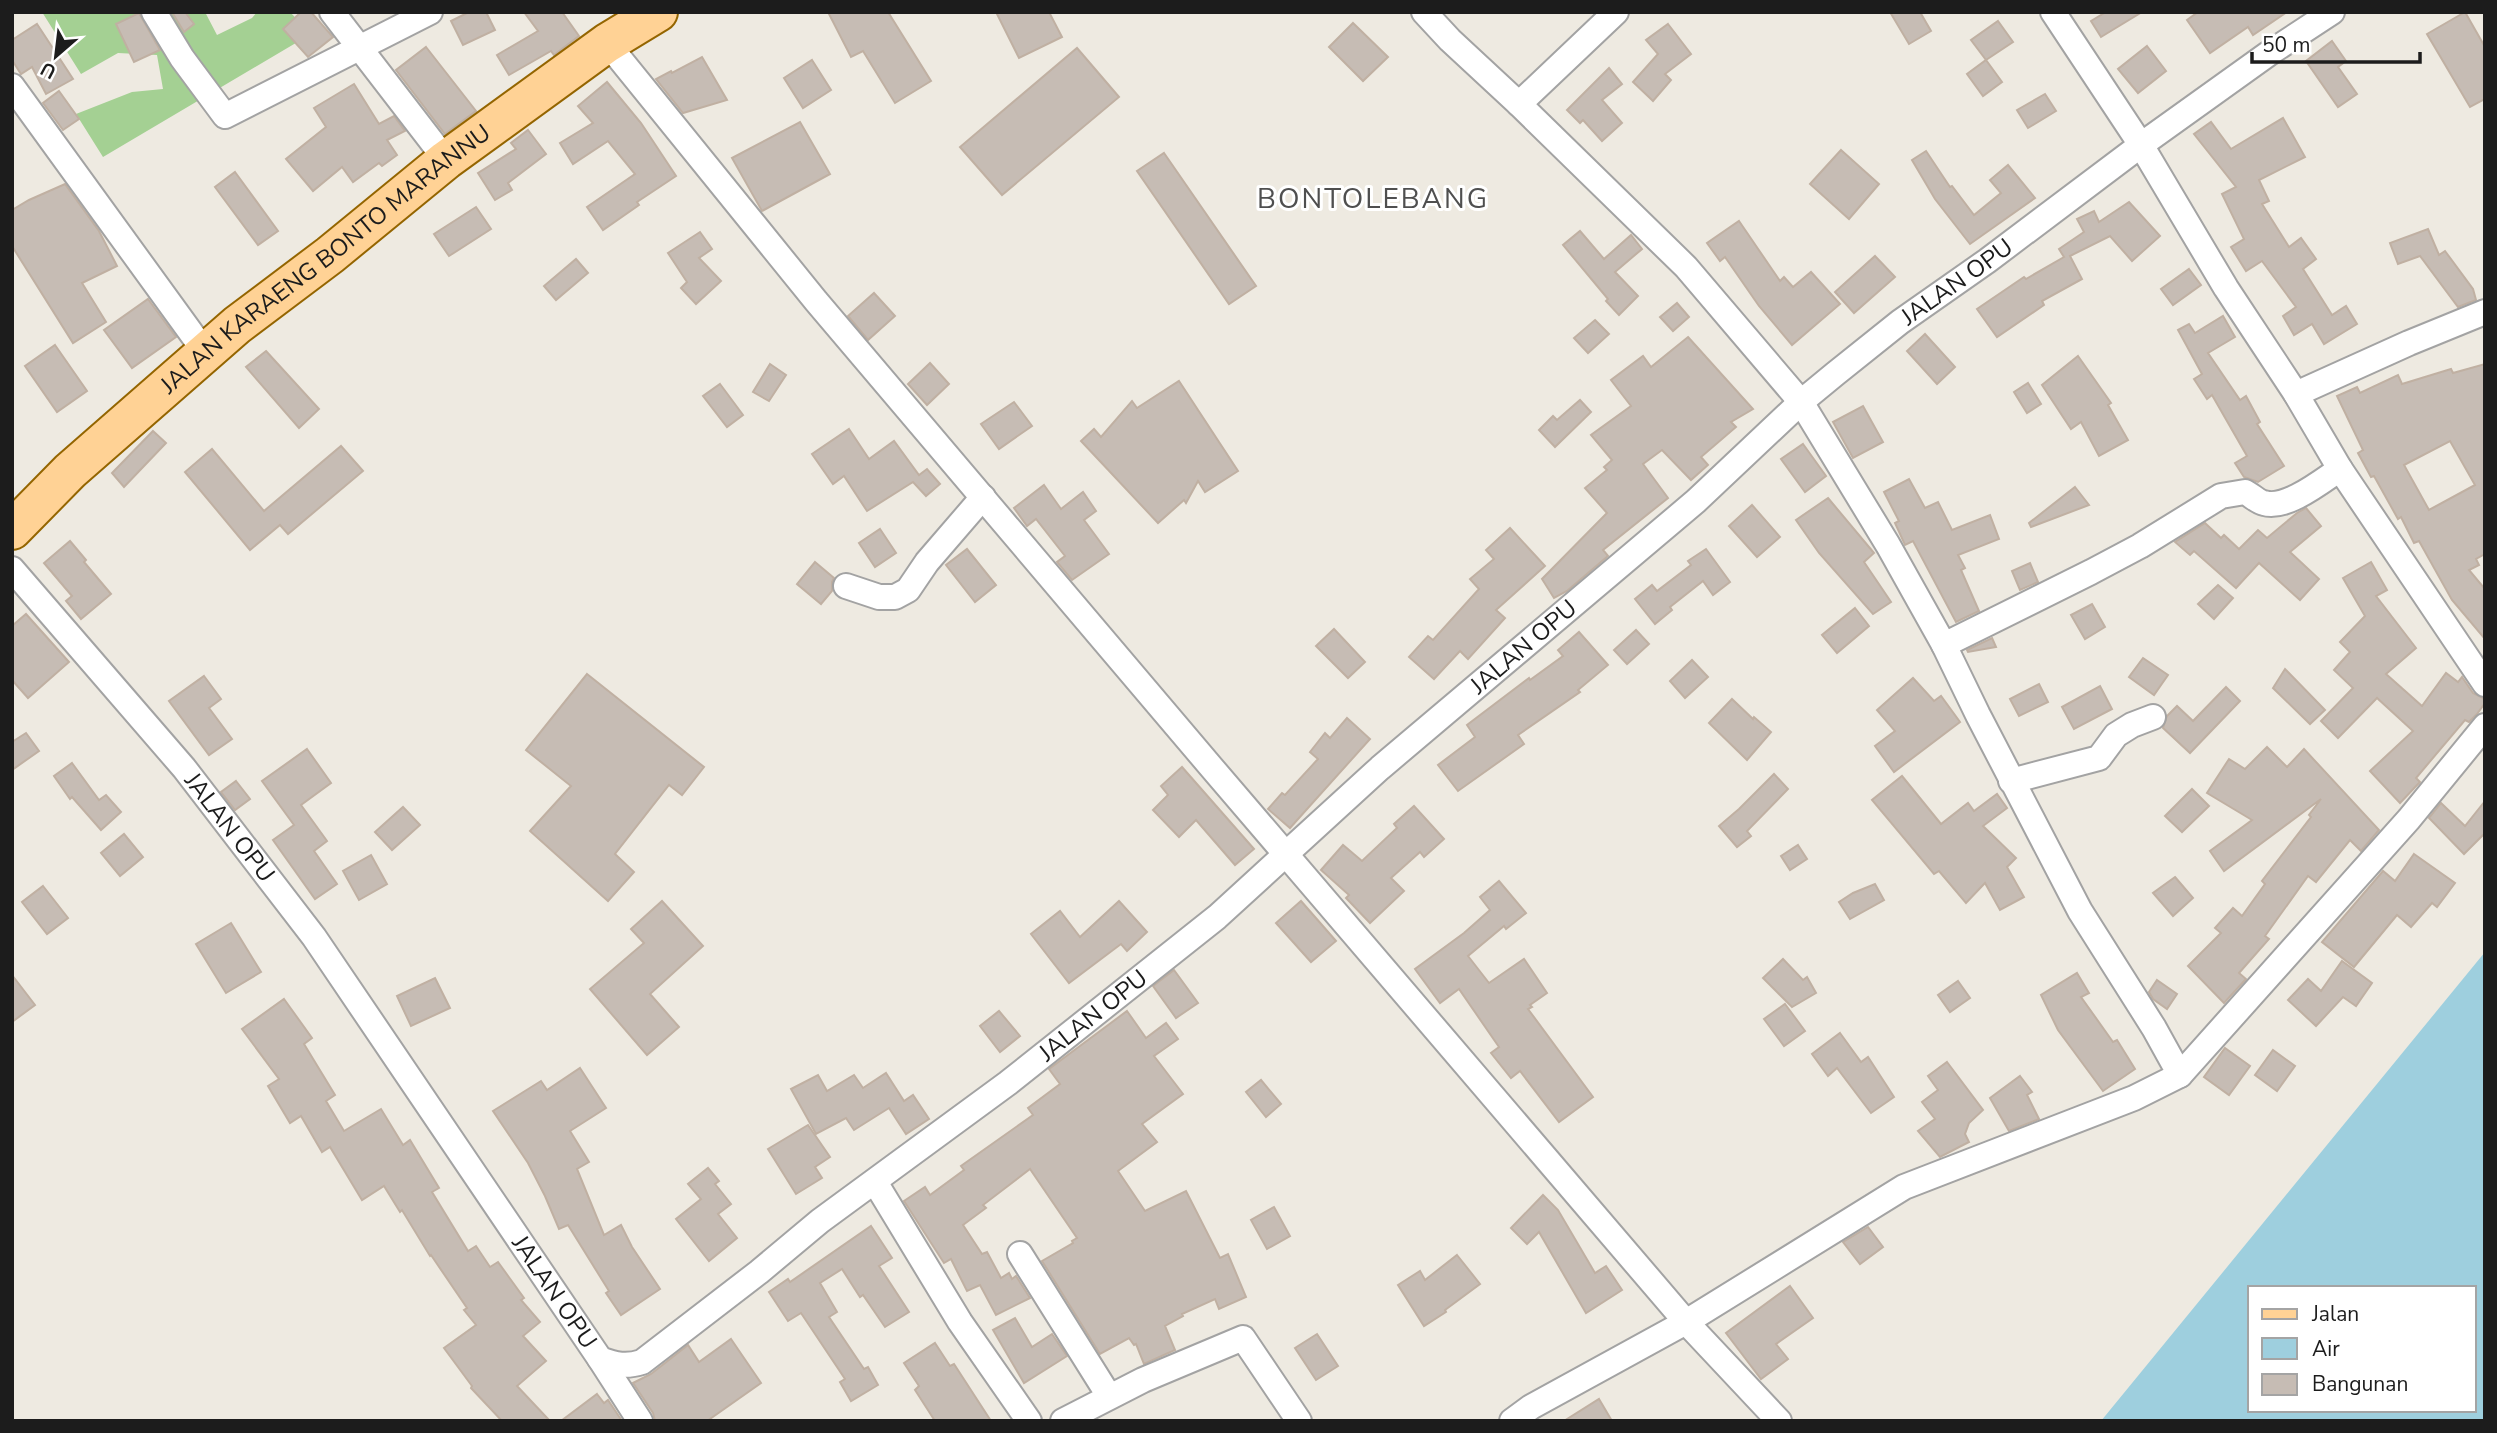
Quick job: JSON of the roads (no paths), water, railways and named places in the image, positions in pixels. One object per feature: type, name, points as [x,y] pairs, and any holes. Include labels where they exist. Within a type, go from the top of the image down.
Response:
[{"type":"main road","name":"JALAN KARAENG BONTO MARANNU","points":[[12,530],[70,471],[205,352],[446,160],[607,43],[658,12]]},
{"type":"street","points":[[154,12],[182,58],[225,116],[430,12]]},
{"type":"street","points":[[332,12],[446,160]]},
{"type":"street","points":[[1424,12],[1686,267],[1801,402],[1888,545],[1944,645],[2011,781],[2086,921],[2180,1074]]},
{"type":"street","points":[[1519,104],[1616,12]]},
{"type":"street","points":[[2053,12],[2141,145],[2226,288],[2296,394],[2340,469],[2485,684]]},
{"type":"street","name":"JALAN OPU","points":[[12,569],[184,768],[314,937],[600,1359],[615,1365],[629,1366],[642,1362],[759,1272],[820,1221],[1008,1083],[1225,909],[1380,768],[1696,501],[1801,402],[1900,322],[1987,261],[2141,145],[2268,54],[2332,12]]},
{"type":"street","points":[[607,43],[816,301],[1686,1322],[1779,1421]]},
{"type":"street","points":[[12,86],[205,352]]},
{"type":"street","points":[[2296,394],[2485,312]]},
{"type":"street","points":[[1944,645],[2140,546],[2221,496],[2245,492],[2262,503],[2274,505],[2288,500],[2340,469]]},
{"type":"street","points":[[846,586],[879,597],[895,597],[908,590],[927,562],[983,497]]},
{"type":"street","points":[[2011,781],[2099,758],[2116,735],[2153,717]]},
{"type":"street","points":[[1512,1421],[1531,1407],[1686,1322],[1903,1187],[2134,1098],[2180,1074],[2409,819],[2485,726]]},
{"type":"street","points":[[875,1182],[960,1322],[1029,1421]]},
{"type":"street","points":[[1020,1254],[1109,1396]]},
{"type":"street","points":[[1063,1421],[1109,1396],[1242,1338],[1299,1421]]},
{"type":"street","points":[[600,1359],[640,1421]]},
{"type":"water","points":[[2485,952],[2485,1421],[2101,1421]]},
{"type":"district","name":"BONTOLEBANG","points":[[1373,198]]}]
